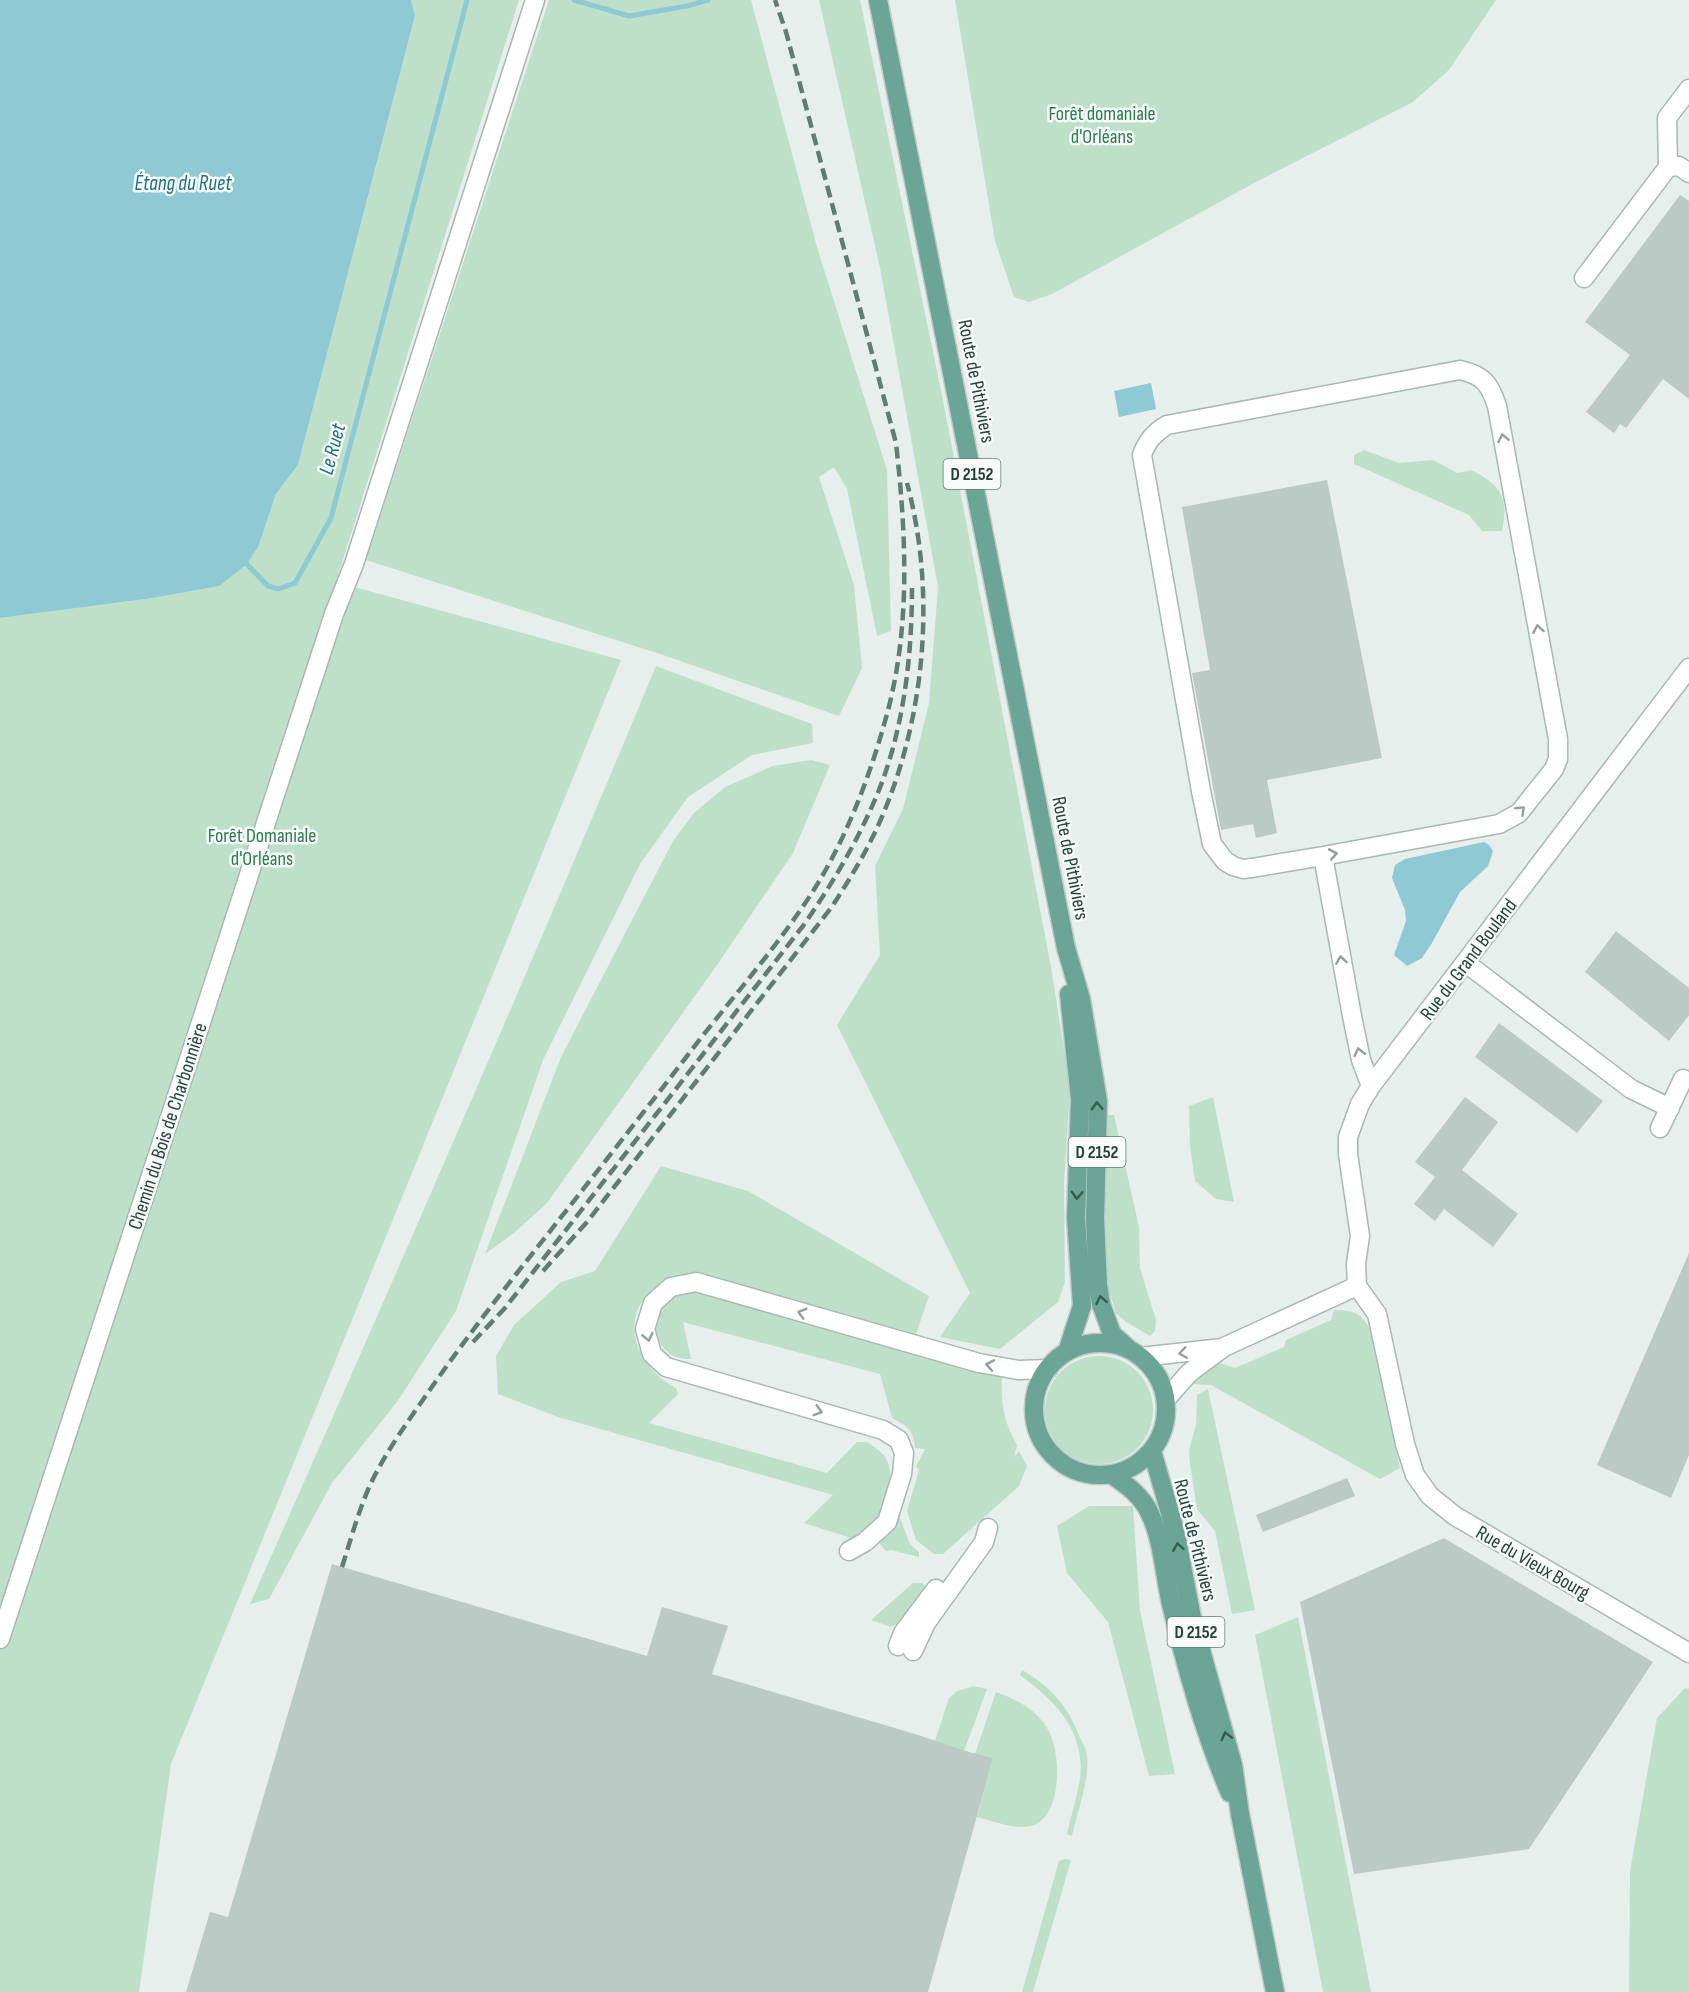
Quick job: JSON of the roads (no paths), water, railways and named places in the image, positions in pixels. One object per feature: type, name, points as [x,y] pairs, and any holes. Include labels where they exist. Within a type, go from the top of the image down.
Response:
[{"type":"main road","name":"Route de Pithiviers","points":[[878,0],[1066,948],[1081,999],[1098,1101],[1095,1219],[1101,1304],[1112,1334],[1135,1353]]},
{"type":"main road","name":"Route de Pithiviers","points":[[1066,948],[1080,1099],[1076,1218],[1082,1306],[1067,1352]]},
{"type":"main road","points":[[1098,1343],[1114,1344],[1135,1353],[1157,1376],[1166,1399],[1167,1413],[1164,1426],[1152,1451],[1127,1470],[1112,1475],[1087,1474],[1060,1463],[1041,1441],[1034,1417],[1034,1404],[1041,1379],[1048,1369],[1067,1352],[1082,1346],[1098,1343]]},
{"type":"main road","name":"Route de Pithiviers","points":[[1152,1451],[1175,1530],[1192,1618],[1233,1765],[1240,1814],[1275,1992]]},
{"type":"main road","name":"Route de Pithiviers","points":[[1112,1475],[1133,1491],[1151,1515],[1185,1659],[1219,1768],[1240,1814]]},
{"type":"street","name":"Chemin du Bois de Charbonnière","points":[[0,1639],[334,614],[354,564],[535,0]]},
{"type":"street","points":[[1584,278],[1668,167],[1667,118],[1689,89]]},
{"type":"street","points":[[1668,167],[1679,166],[1689,173]]},
{"type":"street","points":[[1460,370],[1474,373],[1484,380],[1497,406],[1558,739],[1558,759],[1554,769],[1526,806],[1519,813],[1499,824],[1323,856],[1243,869],[1225,861],[1212,844],[1142,455],[1145,444],[1167,425],[1460,370]]},
{"type":"street","name":"Rue du Grand Bouland","points":[[1357,1286],[1356,1264],[1360,1236],[1348,1154],[1348,1137],[1360,1104],[1371,1086],[1689,668]]},
{"type":"street","points":[[1323,856],[1361,1060],[1371,1086]]},
{"type":"street","points":[[1466,963],[1631,1089],[1670,1107]]},
{"type":"street","points":[[1660,1128],[1683,1079]]},
{"type":"street","points":[[849,1551],[866,1542],[887,1522],[902,1474],[904,1454],[900,1440],[883,1430],[666,1367],[652,1354],[645,1329],[653,1303],[671,1287],[696,1282],[980,1363],[1018,1370],[1048,1369]]},
{"type":"street","points":[[1166,1399],[1189,1373],[1224,1347],[1357,1286]]},
{"type":"street","name":"Rue du Vieux Bourg","points":[[1357,1286],[1377,1314],[1405,1444],[1414,1475],[1430,1496],[1455,1516],[1689,1653]]},
{"type":"street","points":[[1135,1353],[1224,1347]]},
{"type":"street","points":[[960,1556],[903,1633],[906,1649],[984,1542],[988,1528]]},
{"type":"water","name":"Étang du Ruet","points":[[0,0],[411,0],[415,16],[298,465],[276,494],[259,545],[247,564],[219,586],[146,599],[0,618]]},
{"type":"water","points":[[1151,383],[1156,409],[1119,417],[1114,391]]},
{"type":"water","points":[[1484,842],[1493,851],[1488,866],[1460,892],[1422,958],[1407,966],[1394,955],[1406,921],[1405,910],[1392,878],[1395,865],[1405,859]]},
{"type":"waterway","name":"Le Ruet","points":[[242,559],[268,586],[278,589],[295,583],[331,518],[467,0]]},
{"type":"waterway","name":"Le Ruet","points":[[574,0],[629,16],[708,0]]},
{"type":"railway","points":[[342,1567],[375,1475],[396,1439],[432,1387],[504,1289],[773,947],[815,888],[848,825],[874,759],[887,714],[895,680],[903,613],[904,545],[896,443],[786,32],[775,0]]},
{"type":"railway","points":[[543,1271],[587,1222],[831,908],[856,869],[877,828],[906,746],[921,658],[922,569],[907,483]]},
{"type":"railway","points":[[473,1342],[505,1308],[803,926],[845,860],[879,790],[895,741],[908,665],[912,588]]},
{"type":"park label","name":"Forêt domaniale d'Orléans","points":[[1102,124]]},
{"type":"park label","name":"Forêt Domaniale d'Orléans","points":[[262,846]]}]
